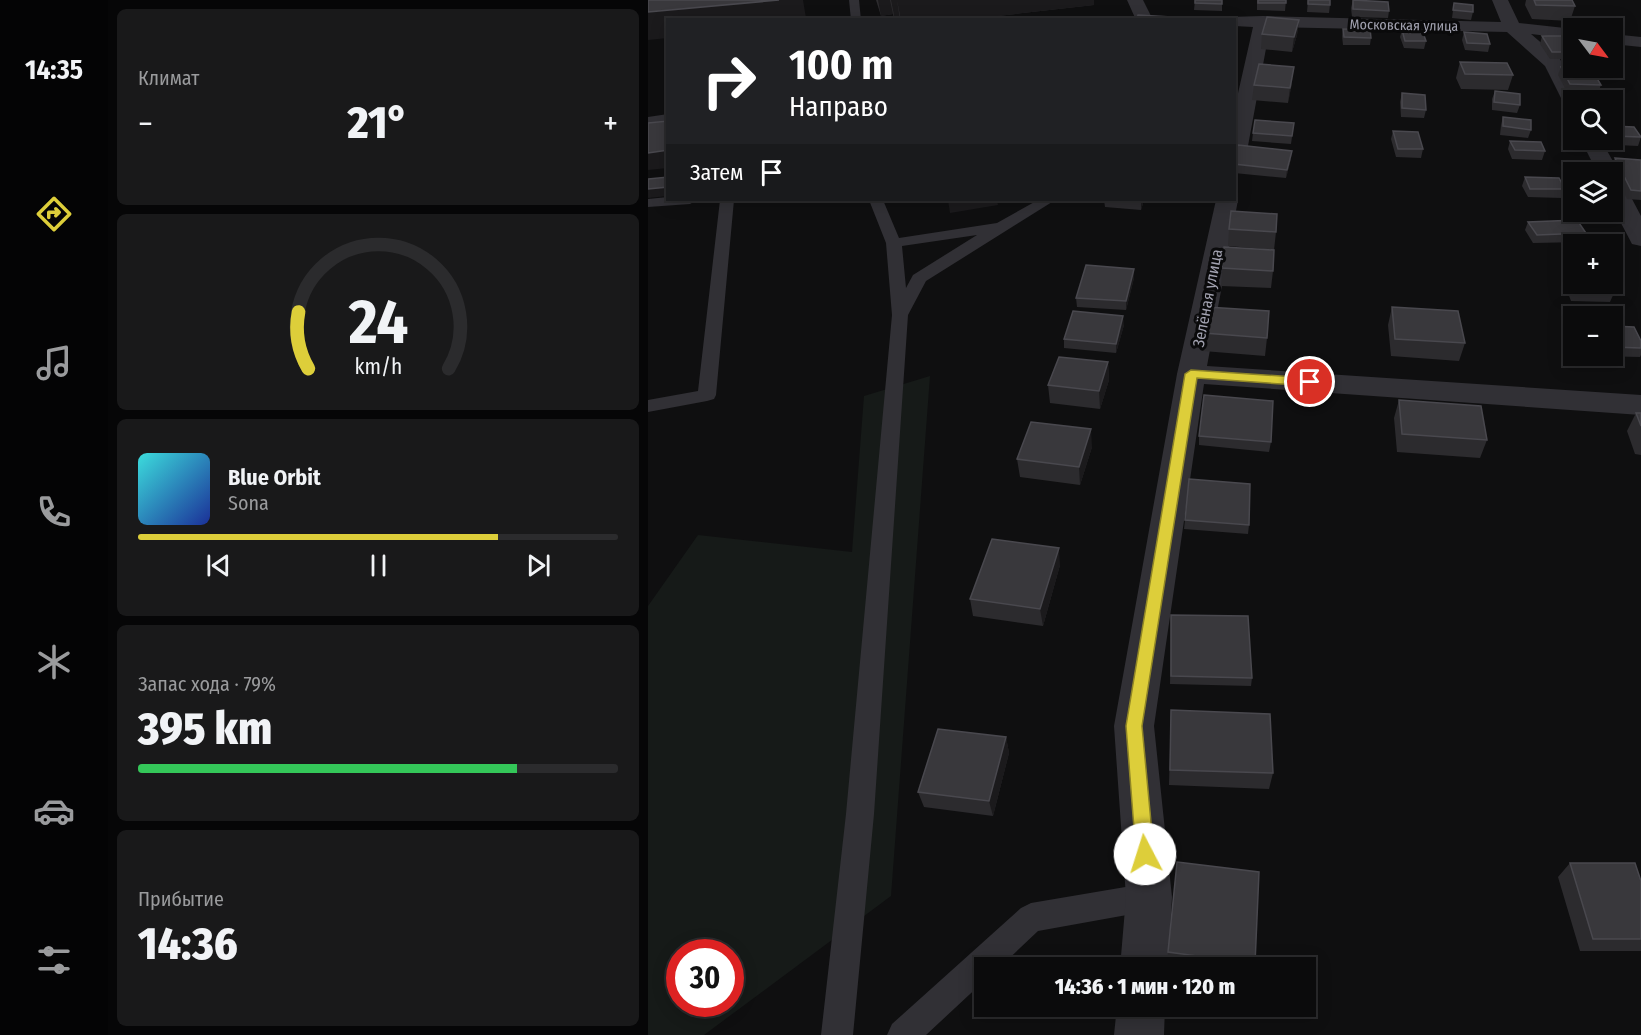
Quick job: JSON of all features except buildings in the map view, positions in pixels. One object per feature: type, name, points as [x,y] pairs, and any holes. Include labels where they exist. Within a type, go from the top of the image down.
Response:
[{"type":"street","points":[[1135,0],[1144,18]]},
{"type":"street","points":[[1500,0],[1512,27],[1553,63],[1567,90]]},
{"type":"street","name":"Московская улица","points":[[1236,21],[1512,27],[1563,33]]},
{"type":"street","points":[[1236,152],[1263,21]]},
{"type":"street","points":[[1623,40],[1641,42]]},
{"type":"street","points":[[648,123],[666,120]]},
{"type":"street","name":"Зелёная улица","points":[[1145,957],[1149,897],[1134,726],[1191,374],[1227,201]]},
{"type":"street","points":[[1623,204],[1641,239]]},
{"type":"street","points":[[1191,374],[1641,405]]},
{"type":"street","points":[[1140,1035],[1141,1017]]},
{"type":"lane","points":[[854,0],[855,18]]},
{"type":"lane","points":[[648,203],[676,201]]},
{"type":"lane","points":[[648,405],[707,395],[727,201]]},
{"type":"lane","points":[[837,1035],[860,814],[900,315],[894,243],[876,201]]},
{"type":"lane","points":[[900,315],[919,278],[1045,201]]},
{"type":"lane","points":[[894,243],[1001,227]]},
{"type":"lane","points":[[903,1035],[1031,918],[1149,897]]},
{"type":"shaded area","points":[[930,376],[891,896],[744,1005],[744,939],[666,939],[666,1017],[728,1017],[704,1035],[648,1035],[648,606],[698,535],[852,552],[864,396]]},
{"type":"route","points":[[1145,854],[1134,726],[1191,374],[1310,382]]}]
